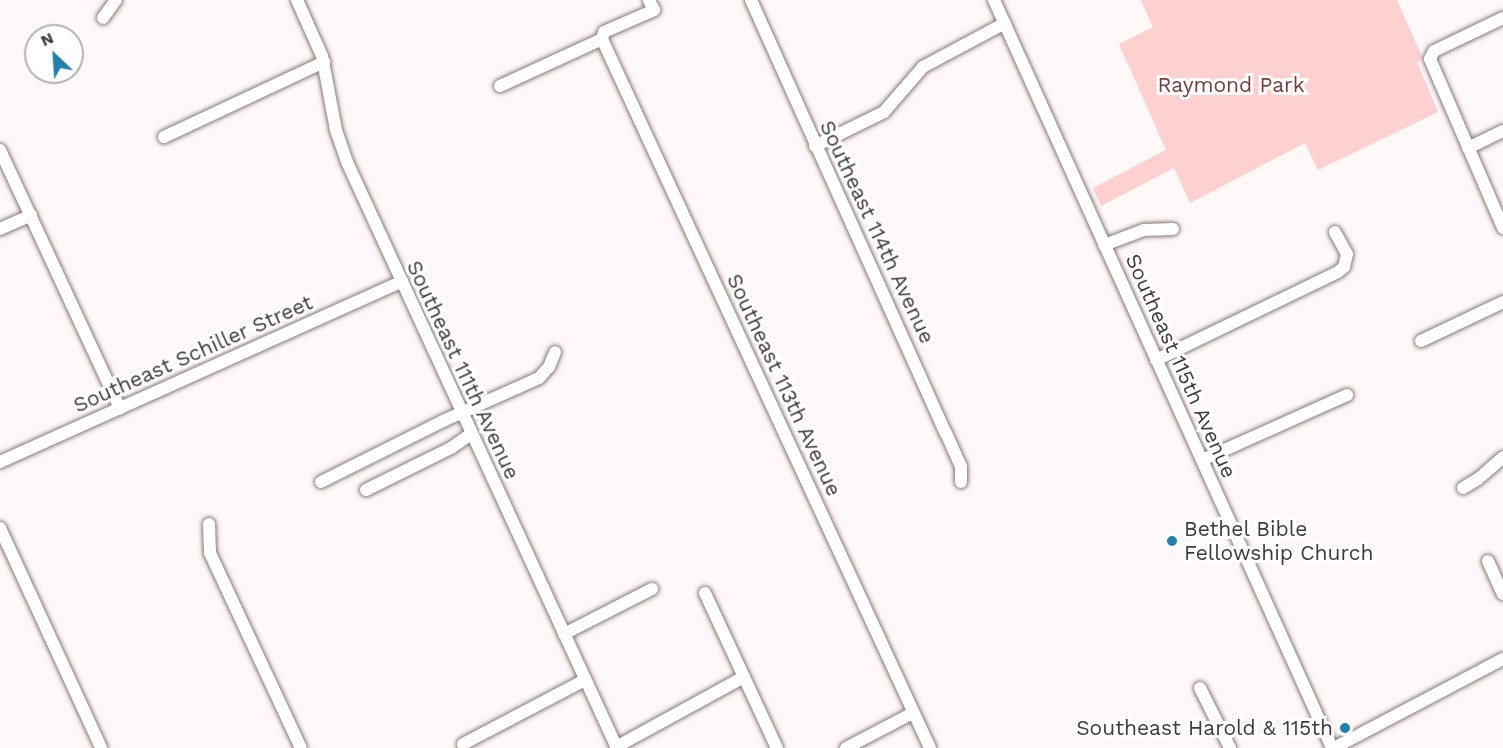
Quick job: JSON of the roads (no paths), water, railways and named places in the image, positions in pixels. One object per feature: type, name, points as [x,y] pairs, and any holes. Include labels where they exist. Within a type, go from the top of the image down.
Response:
[{"type":"street","points":[[102,18],[116,0]]},
{"type":"street","name":"Southeast 111th Avenue","points":[[297,0],[324,62],[339,141],[616,748]]},
{"type":"street","name":"Southeast 114th Avenue","points":[[751,0],[961,467],[962,482]]},
{"type":"street","name":"Southeast 115th Avenue","points":[[994,0],[1333,748]]},
{"type":"street","points":[[500,86],[602,39],[604,32],[652,5]]},
{"type":"street","points":[[1502,224],[1430,59],[1434,51],[1503,18]]},
{"type":"street","points":[[815,146],[884,112],[923,67],[1005,23]]},
{"type":"street","name":"Southeast 113th Avenue","points":[[602,39],[930,748]]},
{"type":"street","points":[[164,137],[324,62]]},
{"type":"street","points":[[1468,148],[1503,131]]},
{"type":"street","points":[[0,150],[120,409]]},
{"type":"street","points":[[0,229],[31,215]]},
{"type":"street","points":[[1104,245],[1144,230],[1173,229]]},
{"type":"street","points":[[1156,360],[1338,272],[1344,267],[1347,254],[1335,232]]},
{"type":"street","name":"Southeast Schiller Street","points":[[0,462],[402,281]]},
{"type":"street","points":[[1421,340],[1503,302]]},
{"type":"street","points":[[321,482],[539,378],[555,352]]},
{"type":"street","points":[[1202,460],[1347,395]]},
{"type":"street","points":[[366,490],[451,448],[471,434]]},
{"type":"street","points":[[1463,488],[1491,470],[1503,457]]},
{"type":"street","points":[[209,524],[210,553],[301,748]]},
{"type":"street","points":[[0,528],[101,748]]},
{"type":"street","points":[[1488,561],[1503,594]]},
{"type":"street","points":[[564,634],[652,589]]},
{"type":"street","points":[[705,593],[777,748]]},
{"type":"street","points":[[1333,748],[1503,659]]},
{"type":"street","points":[[616,748],[744,677]]},
{"type":"street","points":[[463,744],[585,680]]},
{"type":"street","points":[[1200,688],[1230,748]]},
{"type":"street","points":[[846,748],[913,713]]},
{"type":"place","name":"Bethel Bible Fellowship Church","points":[[1172,541]]},
{"type":"place","name":"Southeast Harold & 115th","points":[[1345,728]]},
{"type":"park label","name":"Raymond Park","points":[[1231,85]]}]
